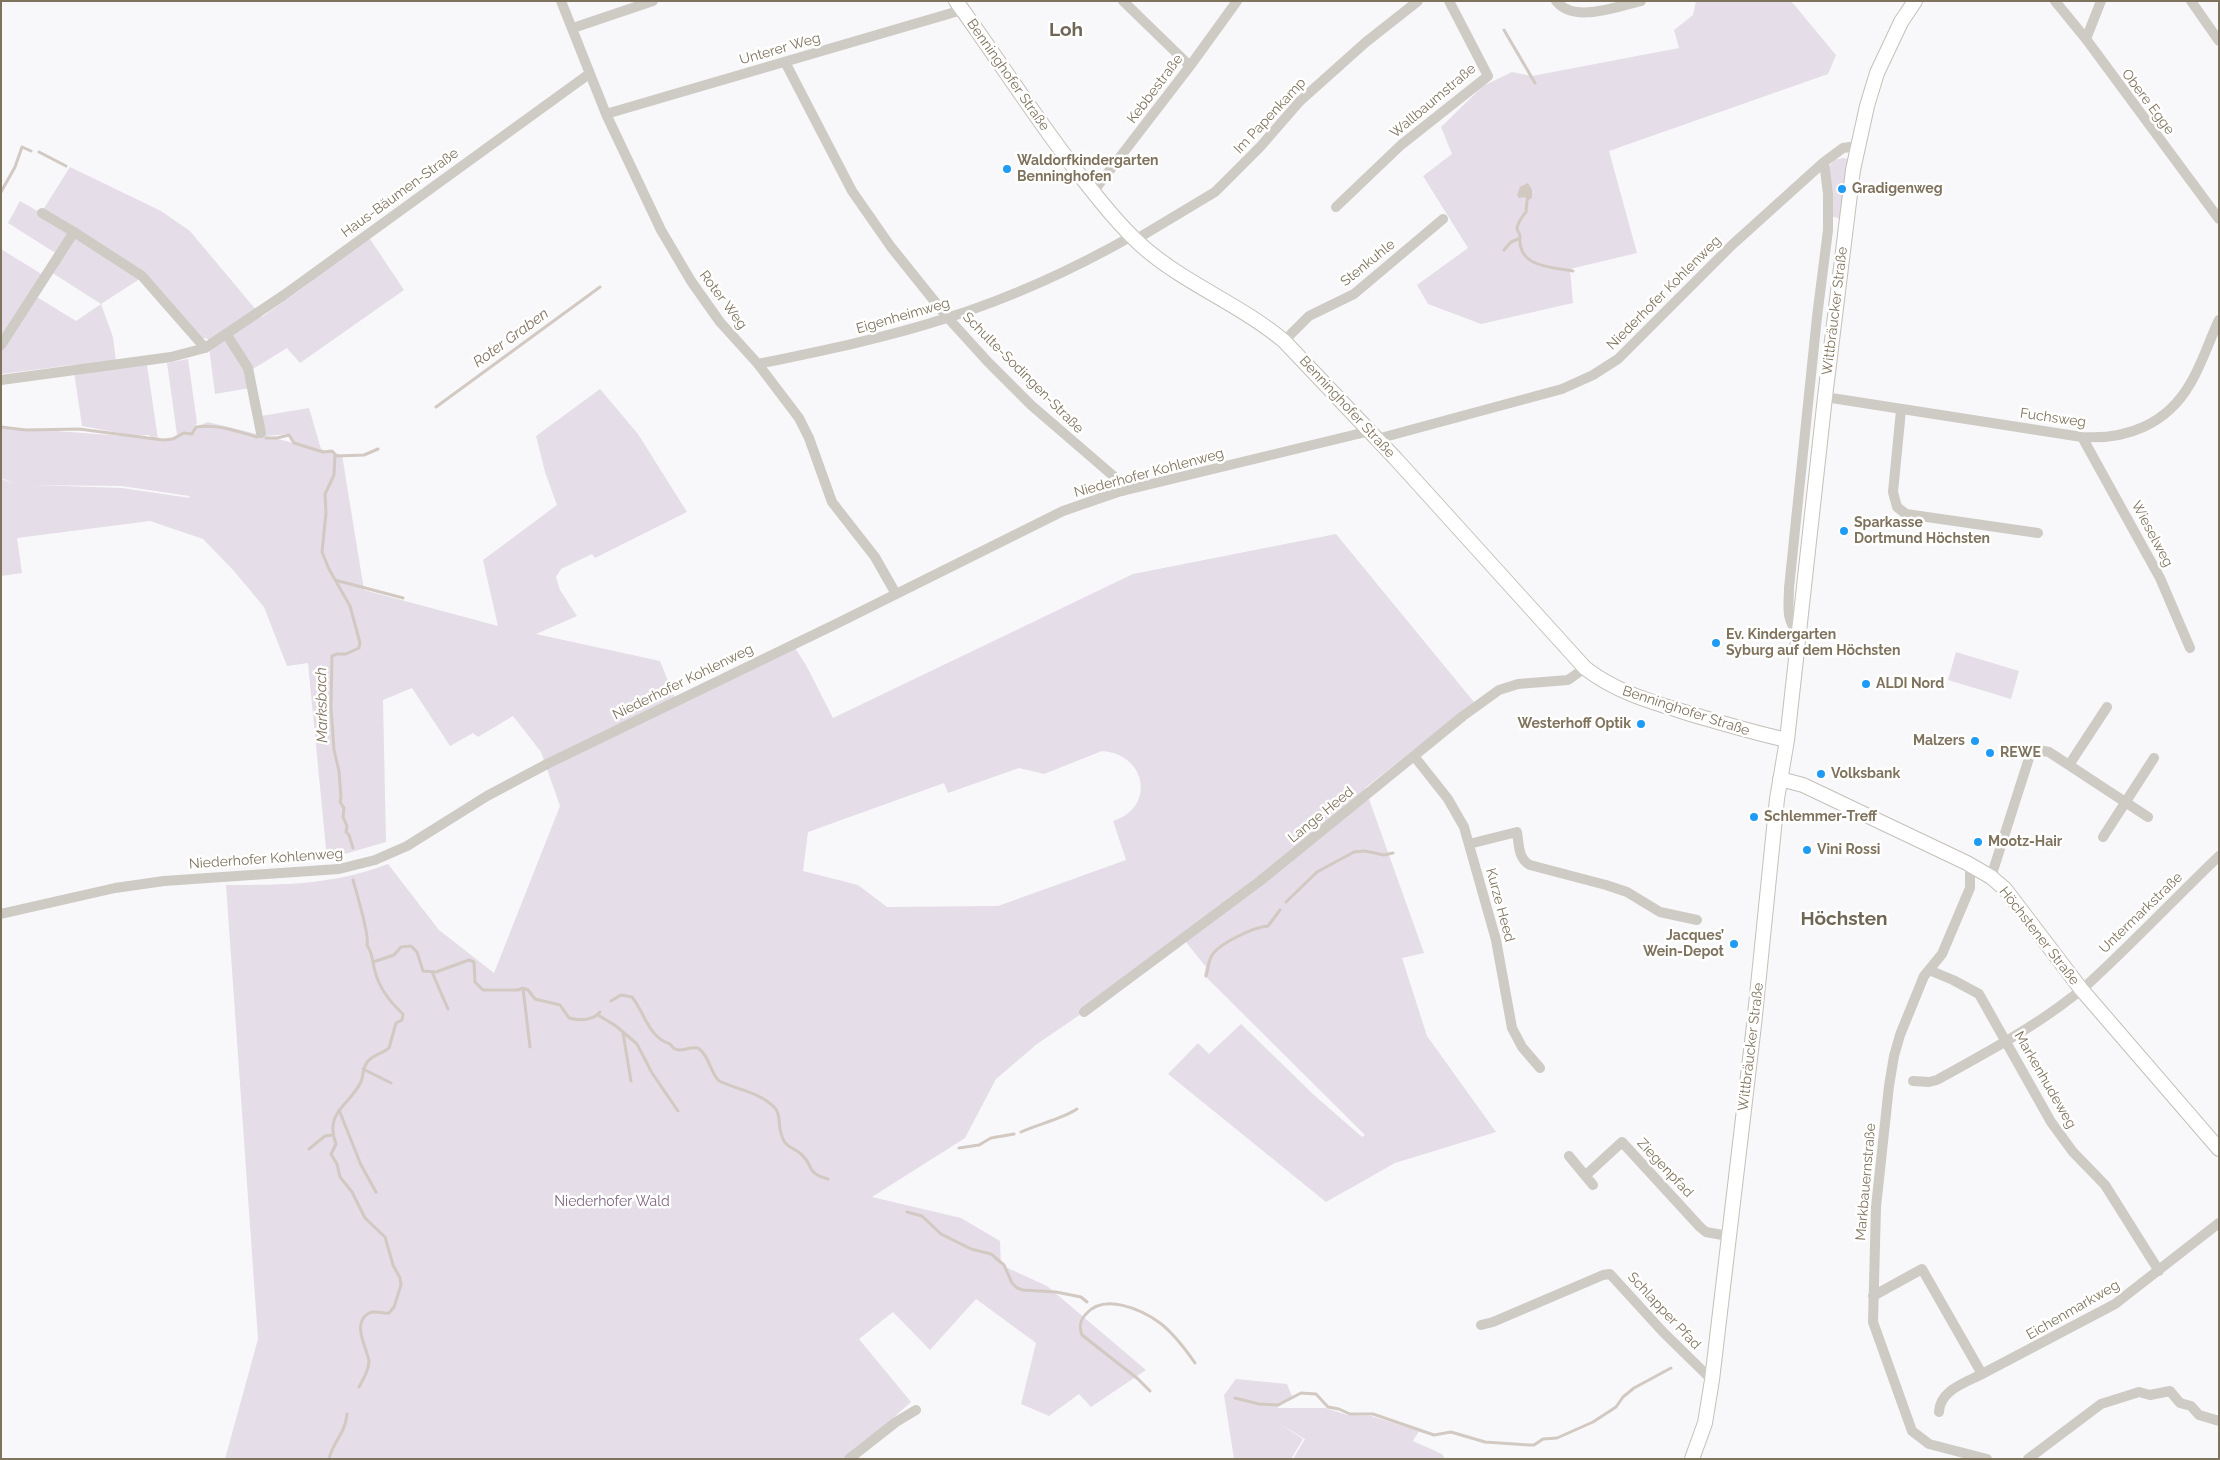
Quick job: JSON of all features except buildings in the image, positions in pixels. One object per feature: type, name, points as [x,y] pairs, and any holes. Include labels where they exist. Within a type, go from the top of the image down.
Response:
[{"type":"main road","name":"Wittbräucker Straße","points":[[1692,1459],[1705,1423],[1712,1380],[1754,1025],[1780,779],[1787,740],[1825,397],[1849,202],[1858,146],[1877,73],[1901,22],[1915,1]]},
{"type":"main road","name":"Benninghofer Straße","points":[[959,5],[1032,110],[1094,192],[1133,238],[1174,271],[1270,329],[1284,341],[1374,435],[1585,668],[1610,686],[1638,698],[1753,733],[1787,740]]},
{"type":"main road","name":"Höchstener Straße","points":[[1780,779],[1808,788],[1970,865],[1991,877],[2016,902],[2081,989],[2219,1150]]},
{"type":"street","name":"Roter Weg","points":[[561,1],[606,114],[661,230],[691,281],[720,322],[758,364],[799,418],[809,438],[832,502],[875,557],[896,594]]},
{"type":"street","points":[[573,28],[653,1]]},
{"type":"street","points":[[1123,1],[1190,66]]},
{"type":"street","name":"Kebbestraße","points":[[1094,192],[1237,1]]},
{"type":"street","name":"Im Papenkamp","points":[[1133,238],[1214,192],[1260,147],[1300,101],[1366,42],[1418,1]]},
{"type":"street","name":"Wallbaumstraße","points":[[1336,207],[1408,139],[1488,76],[1449,1]]},
{"type":"street","points":[[1556,1],[1568,11],[1584,13],[1641,1]]},
{"type":"street","name":"Obere Egge","points":[[2055,1],[2086,39],[2219,219]]},
{"type":"street","points":[[2086,39],[2101,1]]},
{"type":"street","points":[[2191,1],[2219,41]]},
{"type":"street","name":"Unterer Weg","points":[[606,114],[785,62],[959,5]]},
{"type":"street","name":"Schulte-Sodingen-Straße","points":[[785,62],[852,191],[891,247],[948,318],[1031,405],[1118,480],[1124,491]]},
{"type":"street","name":"Haus-Bäumen-Straße","points":[[1,380],[172,357],[205,348],[227,335],[589,74]]},
{"type":"street","name":"Niederhofer Kohlenweg","points":[[1,914],[115,888],[164,881],[340,869],[376,860],[407,846],[487,796],[531,772],[1063,511],[1124,491],[1374,435],[1562,390],[1593,375],[1618,359],[1732,245],[1824,162],[1843,148],[1858,146]]},
{"type":"street","name":"Wittbräucker Straße","points":[[1798,632],[1788,618],[1789,588],[1828,230],[1828,194],[1824,162]]},
{"type":"street","points":[[42,213],[142,276],[205,348]]},
{"type":"street","name":"Stenkuhle","points":[[1284,341],[1309,316],[1354,294],[1442,219]]},
{"type":"street","points":[[1,345],[74,232]]},
{"type":"street","name":"Eigenheimweg","points":[[758,364],[862,343],[948,318],[1035,285],[1133,238]]},
{"type":"street","name":"Fuchsweg","points":[[1825,397],[2082,437],[2104,438],[2119,436],[2153,422],[2168,412],[2191,383],[2219,320]]},
{"type":"street","points":[[227,335],[248,368],[261,434]]},
{"type":"street","points":[[1901,410],[1893,492],[1897,507],[1906,514],[2038,533]]},
{"type":"street","name":"Wieselweg","points":[[2082,437],[2160,578],[2190,648]]},
{"type":"street","name":"Lange Heed","points":[[1084,1012],[1252,888],[1463,716],[1499,690],[1518,684],[1568,680],[1585,668]]},
{"type":"street","points":[[2069,765],[2107,708]]},
{"type":"street","points":[[1991,877],[2031,752],[2038,750],[2049,752],[2148,817]]},
{"type":"street","name":"Kurze Heed","points":[[1414,756],[1448,799],[1464,827],[1496,940],[1512,1028],[1522,1047],[1540,1068]]},
{"type":"street","points":[[2103,837],[2154,758]]},
{"type":"street","points":[[1469,844],[1517,832],[1522,857],[1524,862],[1530,865],[1606,885],[1627,892],[1660,912],[1697,920]]},
{"type":"street","name":"Untermarkstraße","points":[[1913,1081],[1929,1082],[1937,1080],[2007,1041],[2081,989],[2219,856]]},
{"type":"street","name":"Markbauernstraße","points":[[1970,865],[1970,888],[1942,954],[1924,976],[1900,1035],[1892,1070],[1876,1206],[1873,1322],[1912,1431],[1929,1444],[1987,1459]]},
{"type":"street","name":"Markenhudeweg","points":[[1929,970],[1979,994],[2051,1122],[2073,1152],[2105,1185],[2159,1271]]},
{"type":"street","name":"Ziegenpfad","points":[[1586,1175],[1622,1142],[1700,1227],[1706,1232],[1728,1236]]},
{"type":"street","points":[[1569,1156],[1593,1185]]},
{"type":"street","name":"Eichenmarkweg","points":[[1939,1412],[1939,1404],[1946,1393],[2115,1304],[2219,1223]]},
{"type":"street","points":[[1873,1296],[1922,1269],[1982,1374]]},
{"type":"street","name":"Schlapper Pfad","points":[[1481,1325],[1493,1322],[1603,1275],[1610,1274],[1662,1332],[1712,1380]]},
{"type":"street","points":[[2028,1459],[2101,1404],[2139,1392],[2150,1395],[2170,1391],[2180,1403],[2191,1406],[2199,1415],[2219,1420]]},
{"type":"street","points":[[849,1459],[896,1422],[916,1410]]},
{"type":"green space","points":[[1696,1],[1791,1],[1836,55],[1828,74],[1609,151],[1637,253],[1570,269],[1573,303],[1481,324],[1428,304],[1417,285],[1468,248],[1423,176],[1452,154],[1441,127],[1483,86],[1512,72],[1532,76],[1679,48],[1674,30],[1693,15]]},
{"type":"green space","points":[[1848,159],[1841,219],[1831,216],[1829,167],[1834,160]]},
{"type":"green space","points":[[70,167],[161,211],[190,231],[262,317],[311,282],[310,278],[368,236],[404,290],[300,363],[287,348],[253,369],[250,388],[215,394],[208,339],[199,337],[141,278],[101,304],[51,272],[57,254],[8,223],[20,201],[41,213]]},
{"type":"green space","name":"Niederhofer Wald","points":[[1,249],[43,275],[32,294],[76,321],[101,304],[113,337],[117,369],[147,365],[158,439],[166,440],[177,435],[167,363],[188,359],[197,423],[193,428],[208,422],[265,436],[261,416],[309,408],[321,449],[342,455],[364,590],[498,626],[483,560],[557,505],[545,472],[536,436],[600,389],[638,434],[687,512],[595,558],[592,554],[561,569],[556,577],[560,590],[577,616],[536,634],[660,661],[676,701],[793,645],[806,665],[833,718],[1133,574],[1336,534],[1474,702],[1365,788],[1424,953],[1402,958],[1427,1036],[1496,1132],[1395,1163],[1326,1202],[1168,1074],[1198,1043],[1209,1054],[1241,1024],[1314,1095],[1362,1137],[1365,1135],[1204,975],[1206,967],[1180,935],[1084,1012],[1037,1044],[996,1079],[965,1138],[872,1197],[961,1218],[1000,1241],[1001,1265],[1047,1286],[1146,1370],[1091,1407],[1079,1394],[1049,1416],[1021,1404],[1036,1343],[976,1299],[930,1350],[893,1312],[859,1339],[911,1402],[847,1459],[225,1459],[258,1339],[226,885],[268,885],[328,880],[388,864],[439,930],[494,973],[560,806],[541,752],[513,716],[478,737],[473,733],[450,746],[412,688],[383,700],[386,842],[327,859],[308,663],[287,666],[264,607],[234,571],[203,539],[150,521],[17,538],[22,573],[1,576],[1,479],[16,484],[1,478],[1,427],[151,438],[149,435],[136,436],[82,426],[73,365],[1,374]],"holes":[[[289,434],[293,441],[301,445],[266,436]],[[31,485],[122,486],[189,496],[190,498],[122,488]],[[1102,751],[1117,754],[1129,761],[1137,771],[1140,782],[1140,794],[1136,805],[1127,814],[1113,821],[1126,860],[998,906],[887,907],[858,885],[803,871],[808,832],[944,783],[948,793],[1019,768],[1044,774]]]},
{"type":"green space","points":[[1956,652],[2019,671],[2011,699],[1948,680]]},
{"type":"green space","points":[[1236,1379],[1287,1384],[1292,1396],[1277,1408],[1325,1408],[1348,1415],[1371,1416],[1419,1431],[1413,1441],[1442,1454],[1445,1459],[1293,1459],[1305,1439],[1278,1423],[1303,1439],[1291,1459],[1234,1459],[1224,1395]]},
{"type":"shaded area","points":[[1528,183],[1532,190],[1532,198],[1527,201],[1525,197],[1519,198],[1517,195],[1520,187]]},
{"type":"waterway","points":[[1504,30],[1535,83]]},
{"type":"waterway","points":[[1,192],[15,167],[22,147],[31,151]]},
{"type":"waterway","points":[[39,152],[66,166]]},
{"type":"waterway","points":[[1527,201],[1526,212],[1519,222],[1517,229],[1520,235],[1520,246],[1524,254],[1529,260],[1537,264],[1573,271]]},
{"type":"waterway","points":[[1504,250],[1511,242],[1518,239]]},
{"type":"waterway","name":"Roter Graben","points":[[436,407],[600,287]]},
{"type":"waterway","name":"Marksbach","points":[[1,427],[26,430],[79,429],[163,440],[173,439],[184,433],[192,434],[196,427],[212,426],[257,437]]},
{"type":"waterway","name":"Marksbach","points":[[266,438],[289,435],[294,443],[323,452],[332,451],[335,454],[334,475],[325,494],[326,513],[322,552],[329,569],[350,606],[360,643],[359,648],[346,654],[332,656],[331,707],[334,750],[339,771],[340,802],[344,808],[343,817],[347,826],[346,832],[349,835],[353,848]]},
{"type":"waterway","name":"Roter Graben","points":[[336,456],[364,455],[378,449]]},
{"type":"waterway","points":[[335,580],[403,598]]},
{"type":"waterway","name":"Lange Heed","points":[[1286,902],[1317,872],[1354,852],[1365,851],[1384,855],[1393,853]]},
{"type":"waterway","points":[[353,880],[365,923],[367,945],[379,983],[386,995],[403,1014],[402,1020],[396,1023],[389,1048],[367,1062],[361,1082],[339,1110],[333,1124],[336,1144],[331,1154],[337,1164],[340,1177],[352,1192],[365,1218],[385,1237],[401,1285],[394,1307],[389,1313],[369,1313],[361,1323],[362,1336],[369,1364],[359,1387]]},
{"type":"waterway","name":"Lange Heed","points":[[1206,976],[1210,959],[1220,947],[1254,929],[1268,926],[1280,910]]},
{"type":"waterway","name":"Marksbach","points":[[373,962],[394,955],[401,947],[411,946],[417,952],[423,971],[436,972],[469,960],[474,962],[475,982],[483,990],[518,990],[523,988],[528,990],[535,999],[560,1005],[569,1018],[573,1019],[590,1019],[600,1012]]},
{"type":"waterway","points":[[432,972],[448,1009]]},
{"type":"waterway","points":[[523,988],[530,1047]]},
{"type":"waterway","name":"Marksbach","points":[[611,1001],[621,995],[632,997],[652,1030],[663,1041],[679,1050],[698,1048],[705,1055],[719,1081],[763,1098],[777,1110],[780,1130],[785,1142],[805,1158],[816,1174],[828,1179]]},
{"type":"waterway","points":[[598,1015],[616,1026],[637,1044],[652,1073],[678,1111]]},
{"type":"waterway","points":[[623,1033],[631,1081]]},
{"type":"waterway","points":[[363,1069],[391,1083]]},
{"type":"waterway","name":"Lange Heed","points":[[1021,1132],[1064,1116],[1077,1109]]},
{"type":"waterway","points":[[339,1110],[361,1165],[376,1192]]},
{"type":"waterway","name":"Lange Heed","points":[[959,1148],[979,1145],[991,1138],[1014,1134]]},
{"type":"waterway","points":[[309,1149],[325,1136],[332,1135]]},
{"type":"waterway","name":"Marksbach","points":[[907,1212],[922,1216],[941,1234],[971,1249],[991,1254],[1004,1265],[1012,1283],[1017,1288],[1056,1292],[1081,1297],[1087,1302]]},
{"type":"waterway","name":"Marksbach","points":[[1150,1391],[1138,1379],[1082,1335],[1081,1321],[1086,1314],[1102,1305],[1123,1305],[1133,1308],[1160,1323],[1170,1332],[1195,1363]]},
{"type":"waterway","points":[[1235,1398],[1259,1404],[1278,1405],[1301,1393],[1316,1394],[1328,1407],[1350,1414],[1373,1414],[1434,1435],[1451,1432],[1485,1442],[1534,1445],[1543,1439],[1557,1438],[1593,1422],[1616,1407],[1623,1397],[1634,1388],[1671,1368]]},
{"type":"waterway","points":[[329,1459],[342,1432],[347,1414]]},
{"type":"place","name":"Waldorfkindergarten Benninghofen","points":[[1007,169]]},
{"type":"place","name":"Gradigenweg","points":[[1842,189]]},
{"type":"place","name":"Sparkasse Dortmund Höchsten","points":[[1844,531]]},
{"type":"place","name":"Ev. Kindergarten Syburg auf dem Höchsten","points":[[1716,643]]},
{"type":"place","name":"ALDI Nord","points":[[1866,684]]},
{"type":"place","name":"Westerhoff Optik","points":[[1641,724]]},
{"type":"place","name":"Malzers","points":[[1975,741]]},
{"type":"place","name":"REWE","points":[[1990,753]]},
{"type":"place","name":"Volksbank","points":[[1821,774]]},
{"type":"place","name":"Schlemmer-Treff","points":[[1754,817]]},
{"type":"place","name":"Mootz-Hair","points":[[1978,842]]},
{"type":"place","name":"Vini Rossi","points":[[1807,850]]},
{"type":"place","name":"Jacques’ Wein-Depot","points":[[1734,944]]},
{"type":"district","name":"Loh","points":[[1066,30]]},
{"type":"district","name":"Höchsten","points":[[1844,919]]}]
